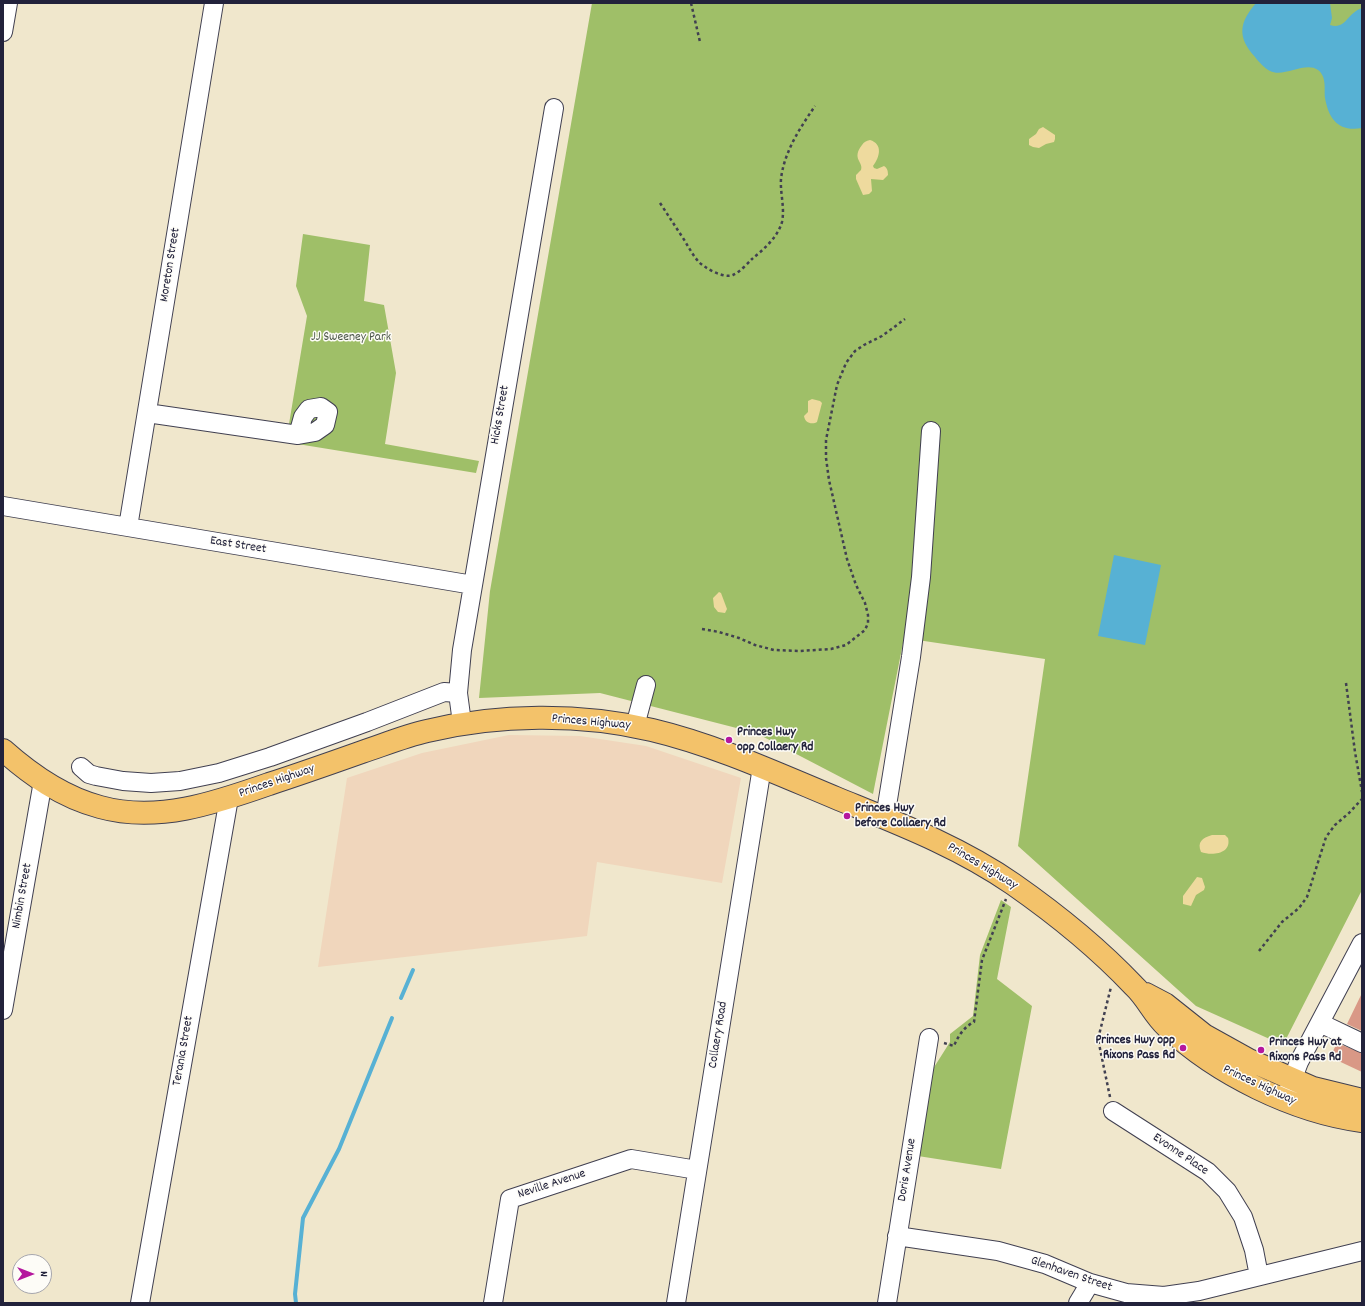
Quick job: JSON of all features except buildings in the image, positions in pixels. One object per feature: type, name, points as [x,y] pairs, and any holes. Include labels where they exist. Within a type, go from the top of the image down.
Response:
[{"type":"main road","name":"Princes Highway","points":[[3,750],[43,781],[73,798],[101,807],[138,813],[172,811],[199,806],[228,798],[409,736],[462,724],[516,718],[563,718],[592,720],[635,726],[677,737],[762,767],[951,847],[976,860],[1052,912],[1093,947],[1138,989],[1165,1004],[1204,1035],[1249,1060],[1313,1088],[1362,1100]]},
{"type":"main road","name":"Princes Highway","points":[[1138,989],[1154,1014],[1169,1029],[1229,1073],[1285,1100],[1324,1113],[1362,1121]]},
{"type":"street","points":[[3,32],[8,3]]},
{"type":"street","name":"Moreton Street","points":[[128,527],[214,3]]},
{"type":"street","name":"Hicks Street","points":[[462,724],[458,693],[462,650],[554,108]]},
{"type":"street","points":[[147,413],[298,435]]},
{"type":"street","points":[[885,818],[921,577],[931,431]]},
{"type":"street","name":"East Street","points":[[3,506],[473,585]]},
{"type":"street","points":[[635,726],[646,686]]},
{"type":"street","points":[[81,767],[90,774],[96,776],[123,781],[151,783],[180,781],[211,775],[277,754],[367,722],[444,692],[458,693]]},
{"type":"street","name":"Collaery Road","points":[[676,1303],[762,767]]},
{"type":"street","name":"Nimbin Street","points":[[3,1010],[43,781]]},
{"type":"street","name":"Terania Street","points":[[140,1303],[228,798]]},
{"type":"street","points":[[1285,1100],[1299,1062],[1320,1023],[1357,967],[1362,943]]},
{"type":"street","points":[[1320,1023],[1362,1042]]},
{"type":"street","name":"Doris Avenue","points":[[887,1303],[929,1038]]},
{"type":"street","name":"Evonne Place","points":[[1113,1111],[1208,1172],[1227,1191],[1243,1217],[1254,1250],[1259,1276]]},
{"type":"street","name":"Neville Avenue","points":[[493,1303],[510,1199],[631,1159],[697,1170]]},
{"type":"street","name":"Glenhaven Street","points":[[897,1236],[998,1251],[1045,1264],[1090,1283],[1126,1293],[1164,1296],[1199,1291],[1362,1251]]},
{"type":"street","points":[[1078,1303],[1090,1283]]},
{"type":"path","points":[[691,3],[700,42]]},
{"type":"path","points":[[660,203],[699,262],[711,270],[721,274],[728,276],[734,275],[760,253],[776,234],[782,222],[783,212],[781,178],[786,157],[797,132],[815,106]]},
{"type":"path","points":[[702,629],[739,638],[755,646],[774,650],[798,651],[831,649],[846,646],[865,630],[868,623],[868,615],[865,603],[849,566],[842,539],[826,458],[826,440],[837,385],[846,364],[855,351],[882,336],[905,319]]},
{"type":"path","points":[[1346,684],[1356,764],[1362,792]]},
{"type":"path","points":[[1259,951],[1282,922],[1299,908],[1307,897],[1326,837],[1335,825],[1362,799]]},
{"type":"path","points":[[929,1038],[954,1046],[957,1038],[963,1030],[974,1022],[982,960],[1006,898]]},
{"type":"path","points":[[1111,986],[1098,1039],[1113,1111]]},
{"type":"shaded area","points":[[509,735],[580,736],[646,746],[741,778],[722,883],[597,862],[587,936],[318,967],[347,778],[422,753]]},
{"type":"green space","points":[[592,3],[1362,3],[1362,890],[1283,1045],[1196,1006],[1018,846],[1045,659],[904,638],[873,794],[756,733],[600,693],[479,698],[490,591]]},
{"type":"green space","name":"JJ Sweeney Park","points":[[303,234],[370,245],[364,301],[384,305],[396,373],[385,444],[479,461],[476,473],[156,421],[288,430],[307,316],[296,286]]},
{"type":"green space","points":[[1001,900],[1011,907],[997,979],[1032,1006],[1001,1169],[918,1156],[931,1072],[950,1042],[950,1034],[973,1016],[980,955]]},
{"type":"sand","points":[[1043,127],[1055,135],[1054,142],[1039,148],[1029,145],[1029,139]]},
{"type":"sand","points":[[870,140],[877,144],[879,148],[879,155],[873,166],[874,168],[877,169],[884,166],[887,169],[888,175],[883,180],[871,179],[872,191],[869,194],[863,195],[856,179],[856,175],[861,170],[858,154],[864,143]]},
{"type":"sand","points":[[812,399],[822,403],[817,422],[809,423],[806,421],[804,416],[808,412],[808,401]]},
{"type":"sand","points":[[719,592],[721,593],[727,609],[725,613],[718,612],[714,607],[713,598]]},
{"type":"sand","points":[[1212,835],[1225,835],[1228,838],[1227,848],[1224,851],[1215,854],[1201,852],[1201,841]]},
{"type":"sand","points":[[1197,877],[1202,878],[1205,887],[1204,890],[1196,895],[1191,906],[1183,904],[1183,896]]},
{"type":"water","points":[[1256,3],[1330,3],[1332,18],[1330,25],[1335,26],[1343,23],[1353,13],[1362,8],[1362,128],[1354,129],[1341,126],[1332,118],[1325,98],[1323,76],[1318,70],[1307,67],[1276,73],[1268,70],[1258,61],[1245,43],[1242,30],[1246,17]]},
{"type":"water","points":[[1114,555],[1161,565],[1145,645],[1098,636]]},
{"type":"waterway","points":[[401,998],[413,970]]},
{"type":"waterway","points":[[296,1303],[295,1294],[303,1218],[339,1149],[392,1018]]},
{"type":"place","name":"Princes Hwy opp Collaery Rd","points":[[729,740]]},
{"type":"place","name":"Princes Hwy before Collaery Rd","points":[[847,816]]},
{"type":"place","name":"Princes Hwy opp Rixons Pass Rd","points":[[1183,1048]]},
{"type":"place","name":"Princes Hwy at Rixons Pass Rd","points":[[1261,1050]]}]
